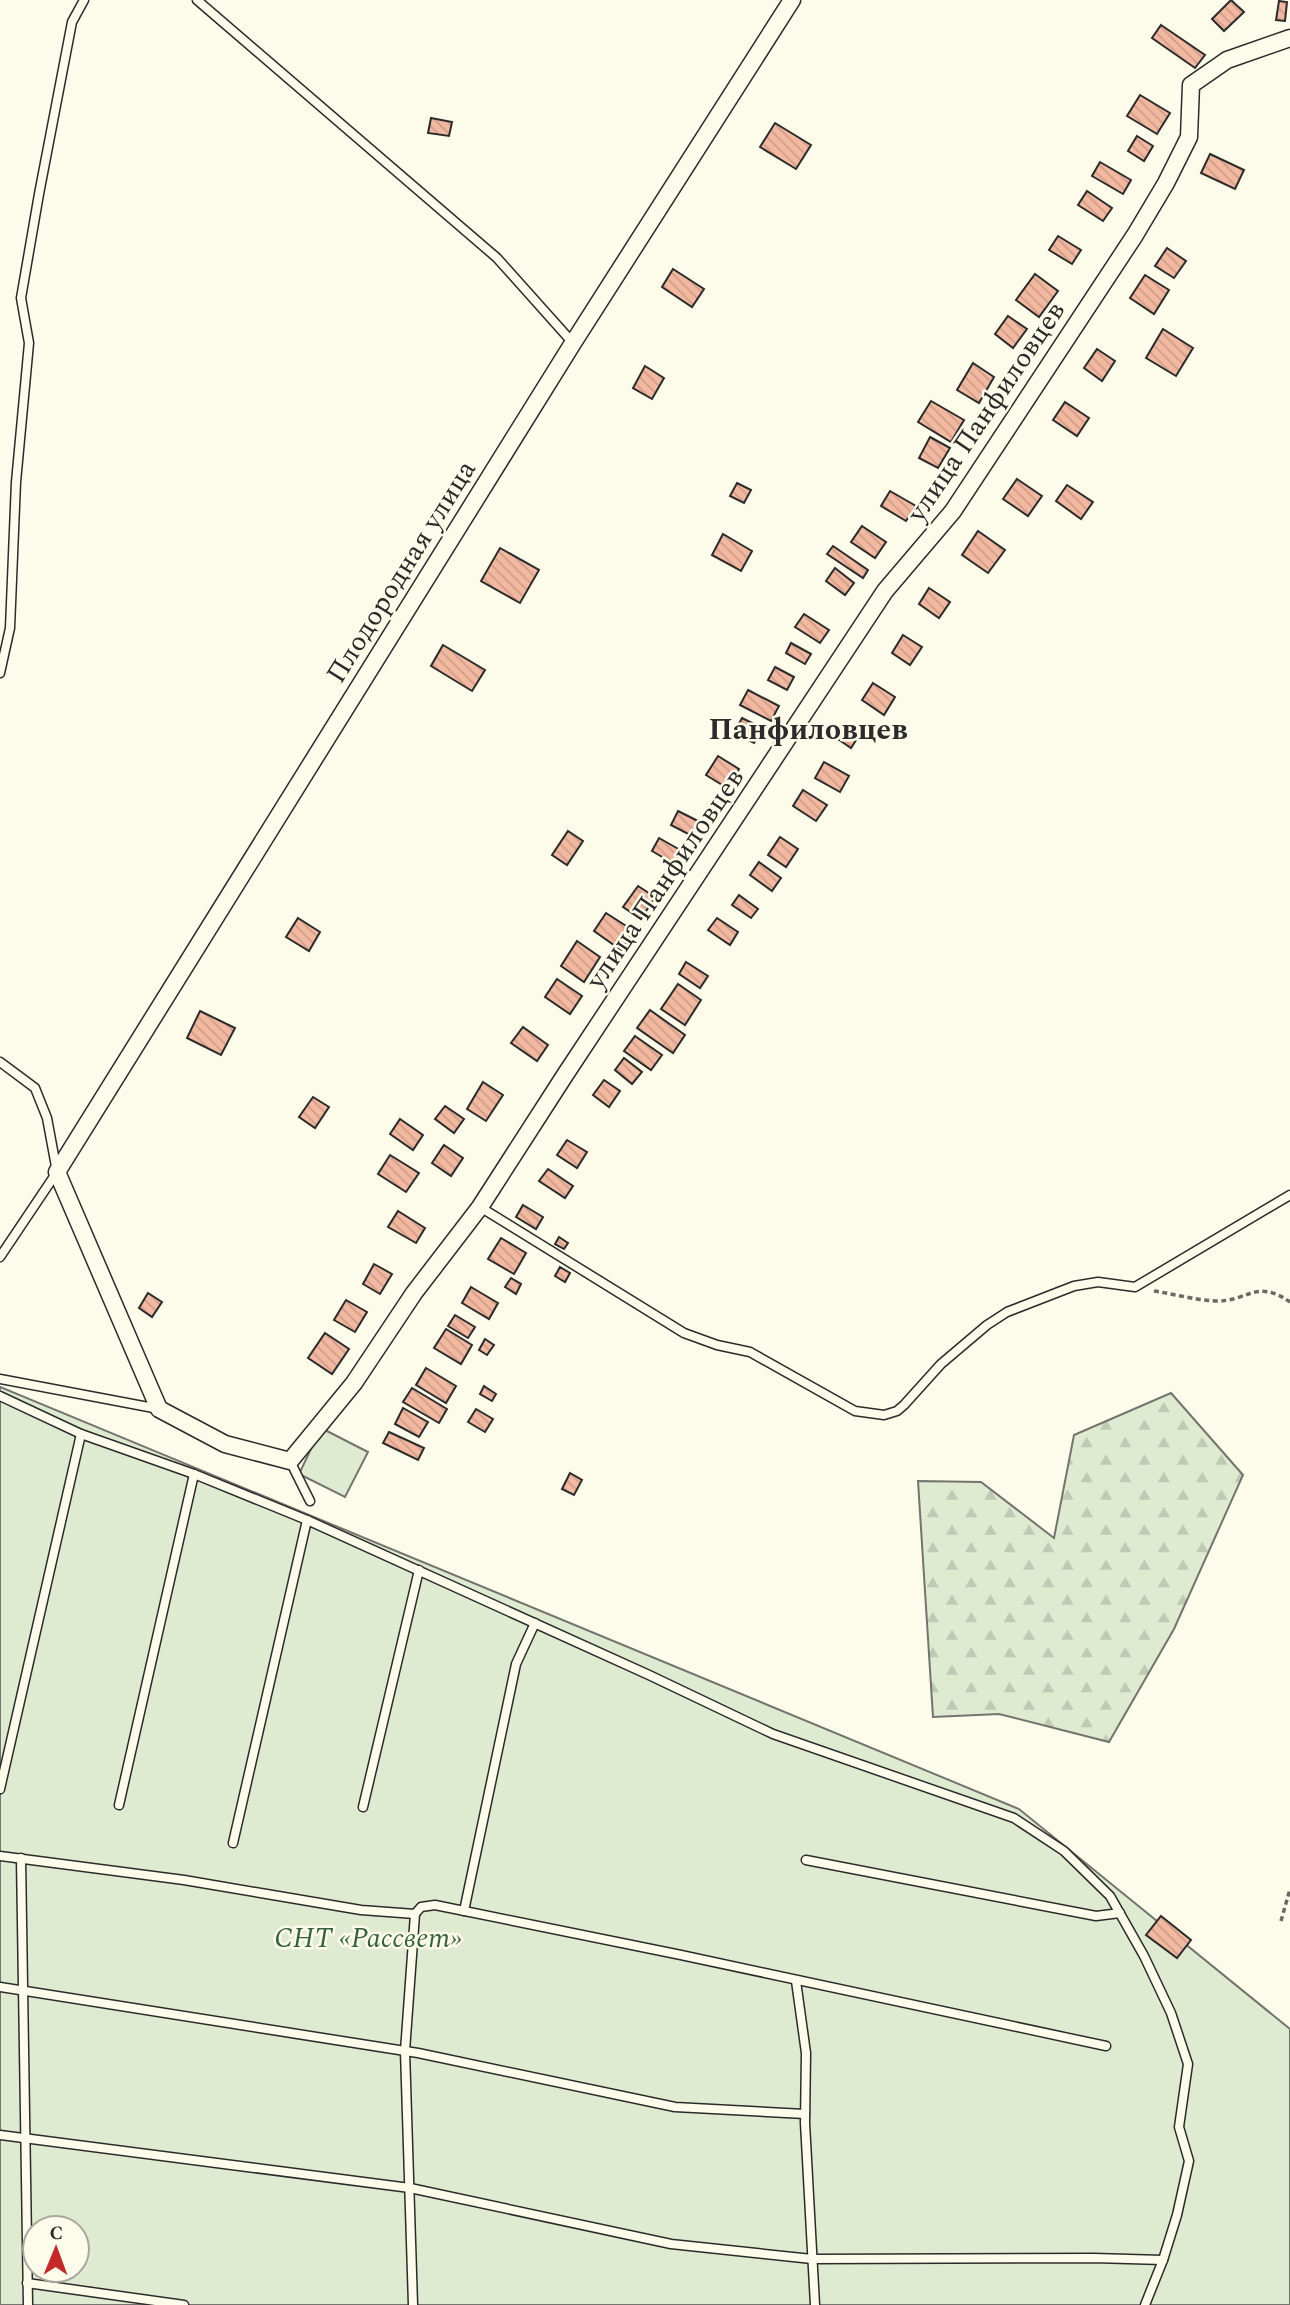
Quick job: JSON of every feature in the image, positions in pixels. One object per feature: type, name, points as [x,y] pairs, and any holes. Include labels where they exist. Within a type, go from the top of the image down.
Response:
[{"type":"street","name":"Плодородная улица","points":[[57,1172],[573,343],[792,0]]},
{"type":"street","name":"улица Панфиловцев","points":[[290,1461],[354,1383],[414,1293],[480,1207],[885,591],[953,511],[1135,234],[1166,183],[1188,137],[1191,85],[1227,60],[1290,38]]},
{"type":"street","points":[[57,1172],[159,1409],[225,1444],[290,1461]]},
{"type":"lane","points":[[0,673],[10,628],[16,482],[29,343],[21,298],[38,194],[72,22],[84,0]]},
{"type":"lane","points":[[197,0],[497,258],[573,343]]},
{"type":"lane","points":[[0,1062],[35,1088],[47,1118],[57,1172],[0,1257]]},
{"type":"lane","points":[[480,1207],[684,1333],[717,1345],[750,1352],[855,1411],[884,1415],[897,1411],[941,1364],[986,1325],[1007,1312],[1074,1286],[1098,1282],[1135,1287],[1290,1195]]},
{"type":"lane","points":[[0,1378],[159,1409]]},
{"type":"lane","points":[[0,1396],[81,1434],[194,1474],[307,1520],[773,1734],[1014,1818],[1064,1851],[1111,1896],[1171,2013],[1188,2064],[1179,2127],[1189,2161],[1177,2215],[1163,2260],[1144,2305]]},
{"type":"lane","points":[[0,1789],[81,1434]]},
{"type":"lane","points":[[290,1461],[310,1501]]},
{"type":"lane","points":[[118,1805],[194,1474]]},
{"type":"lane","points":[[233,1843],[307,1520]]},
{"type":"lane","points":[[363,1807],[419,1570]]},
{"type":"lane","points":[[464,1911],[516,1664],[535,1623]]},
{"type":"lane","points":[[0,1856],[184,1880],[361,1910],[415,1914]]},
{"type":"lane","points":[[20,1858],[26,2214]]},
{"type":"lane","points":[[806,1860],[1096,1916],[1120,1913]]},
{"type":"lane","points":[[413,2305],[405,2051],[415,1914],[421,1907],[435,1905],[1107,2046]]},
{"type":"lane","points":[[796,1981],[806,2053],[805,2114],[815,2305]]},
{"type":"lane","points":[[0,1987],[405,2051],[675,2107],[805,2114]]},
{"type":"lane","points":[[0,2135],[410,2189],[671,2244],[812,2259],[1163,2260]]},
{"type":"lane","points":[[27,2284],[28,2305]]},
{"type":"lane","points":[[34,2284],[184,2305]]},
{"type":"path","points":[[1135,1287],[1220,1301],[1254,1291],[1266,1291],[1279,1294],[1290,1302]]},
{"type":"path","points":[[1281,1921],[1290,1889]]},
{"type":"green space","name":"СНТ «Рассвет»","points":[[0,1387],[1019,1809],[1290,2029],[1290,2305],[0,2305]]},
{"type":"green space","points":[[1171,1393],[1243,1475],[1174,1629],[1109,1742],[999,1714],[933,1717],[918,1481],[981,1482],[1054,1538],[1074,1435]]},
{"type":"green space","points":[[321,1428],[368,1452],[345,1497],[299,1474]]},
{"type":"building","points":[[1231,0],[1244,12],[1224,31],[1212,19]]},
{"type":"building","points":[[1279,1],[1287,2],[1285,21],[1276,20]]},
{"type":"building","points":[[1161,25],[1205,55],[1195,68],[1152,38]]},
{"type":"building","points":[[1140,95],[1170,113],[1157,134],[1127,116]]},
{"type":"building","points":[[431,118],[452,122],[449,136],[428,133]]},
{"type":"building","points":[[775,123],[811,145],[796,169],[760,147]]},
{"type":"building","points":[[1137,136],[1153,146],[1144,161],[1128,151]]},
{"type":"building","points":[[1210,154],[1244,170],[1235,189],[1201,173]]},
{"type":"building","points":[[1100,162],[1131,180],[1123,194],[1092,176]]},
{"type":"building","points":[[1087,191],[1112,208],[1103,221],[1078,205]]},
{"type":"building","points":[[1058,236],[1081,250],[1072,264],[1049,250]]},
{"type":"building","points":[[1167,248],[1186,261],[1174,278],[1155,266]]},
{"type":"building","points":[[673,269],[704,289],[692,307],[662,287]]},
{"type":"building","points":[[1035,274],[1058,291],[1039,317],[1016,300]]},
{"type":"building","points":[[1145,275],[1169,290],[1154,314],[1130,298]]},
{"type":"building","points":[[1008,316],[1027,329],[1013,348],[995,334]]},
{"type":"building","points":[[1163,329],[1193,348],[1176,376],[1146,358]]},
{"type":"building","points":[[1097,349],[1115,361],[1102,381],[1084,368]]},
{"type":"building","points":[[973,363],[994,377],[979,403],[957,390]]},
{"type":"building","points":[[645,366],[664,378],[652,399],[633,388]]},
{"type":"building","points":[[931,401],[964,420],[951,442],[918,422]]},
{"type":"building","points":[[1065,402],[1089,418],[1077,436],[1053,420]]},
{"type":"building","points":[[930,437],[950,448],[938,468],[919,458]]},
{"type":"building","points":[[1017,479],[1042,496],[1028,516],[1003,499]]},
{"type":"building","points":[[737,483],[751,490],[744,503],[730,496]]},
{"type":"building","points":[[1067,485],[1093,502],[1081,519],[1056,501]]},
{"type":"building","points":[[890,491],[916,506],[906,521],[881,506]]},
{"type":"building","points":[[862,526],[886,542],[875,558],[851,542]]},
{"type":"building","points":[[978,531],[1005,550],[988,573],[962,555]]},
{"type":"building","points":[[723,534],[752,551],[741,571],[712,555]]},
{"type":"building","points":[[833,546],[868,570],[863,578],[827,554]]},
{"type":"building","points":[[500,548],[539,570],[520,603],[481,581]]},
{"type":"building","points":[[835,568],[854,583],[845,595],[826,581]]},
{"type":"building","points":[[929,588],[950,602],[939,618],[919,604]]},
{"type":"building","points":[[804,614],[829,630],[820,643],[795,627]]},
{"type":"building","points":[[903,635],[922,647],[910,665],[892,653]]},
{"type":"building","points":[[791,643],[811,654],[805,664],[786,653]]},
{"type":"building","points":[[443,645],[485,670],[472,691],[431,666]]},
{"type":"building","points":[[775,667],[794,677],[787,690],[768,680]]},
{"type":"building","points":[[873,683],[895,697],[884,715],[862,700]]},
{"type":"building","points":[[748,690],[779,706],[771,721],[740,705]]},
{"type":"building","points":[[742,718],[762,728],[754,743],[734,733]]},
{"type":"building","points":[[842,727],[858,737],[851,748],[835,737]]},
{"type":"building","points":[[718,756],[739,769],[727,788],[706,775]]},
{"type":"building","points":[[824,762],[849,776],[840,792],[815,778]]},
{"type":"building","points":[[803,790],[827,805],[816,821],[793,806]]},
{"type":"building","points":[[678,811],[700,822],[692,836],[671,825]]},
{"type":"building","points":[[568,831],[583,841],[567,865],[552,855]]},
{"type":"building","points":[[780,837],[798,849],[786,867],[768,855]]},
{"type":"building","points":[[659,838],[682,851],[674,864],[652,851]]},
{"type":"building","points":[[759,862],[781,878],[772,891],[750,875]]},
{"type":"building","points":[[638,886],[655,897],[641,919],[623,907]]},
{"type":"building","points":[[739,895],[758,909],[751,918],[732,905]]},
{"type":"building","points":[[606,913],[634,931],[621,950],[594,931]]},
{"type":"building","points":[[298,918],[320,932],[309,951],[286,937]]},
{"type":"building","points":[[717,918],[738,932],[730,945],[708,930]]},
{"type":"building","points":[[577,941],[600,957],[584,982],[561,966]]},
{"type":"building","points":[[686,962],[708,976],[700,988],[679,974]]},
{"type":"building","points":[[557,979],[582,996],[570,1014],[545,997]]},
{"type":"building","points":[[678,984],[701,1000],[685,1025],[661,1009]]},
{"type":"building","points":[[650,1010],[685,1035],[673,1053],[637,1028]]},
{"type":"building","points":[[200,1011],[235,1028],[221,1055],[187,1038]]},
{"type":"building","points":[[523,1027],[548,1045],[537,1061],[511,1043]]},
{"type":"building","points":[[635,1036],[662,1055],[651,1070],[624,1051]]},
{"type":"building","points":[[624,1058],[642,1072],[632,1084],[615,1070]]},
{"type":"building","points":[[604,1080],[620,1091],[609,1107],[593,1095]]},
{"type":"building","points":[[483,1082],[503,1095],[486,1121],[467,1109]]},
{"type":"building","points":[[313,1097],[329,1107],[315,1128],[299,1117]]},
{"type":"building","points":[[445,1106],[464,1119],[454,1133],[435,1119]]},
{"type":"building","points":[[400,1119],[423,1135],[413,1150],[390,1134]]},
{"type":"building","points":[[567,1140],[587,1152],[577,1168],[557,1155]]},
{"type":"building","points":[[444,1145],[463,1158],[451,1176],[432,1163]]},
{"type":"building","points":[[390,1155],[419,1173],[406,1192],[378,1174]]},
{"type":"building","points":[[548,1169],[573,1186],[565,1198],[539,1181]]},
{"type":"building","points":[[523,1205],[543,1217],[536,1229],[516,1217]]},
{"type":"building","points":[[398,1211],[425,1228],[416,1243],[388,1227]]},
{"type":"building","points":[[559,1237],[568,1243],[564,1249],[555,1244]]},
{"type":"building","points":[[501,1238],[526,1253],[514,1274],[488,1259]]},
{"type":"building","points":[[374,1264],[392,1274],[380,1294],[363,1284]]},
{"type":"building","points":[[560,1267],[570,1273],[565,1282],[555,1276]]},
{"type":"building","points":[[511,1278],[521,1284],[516,1294],[505,1287]]},
{"type":"building","points":[[471,1287],[498,1303],[489,1319],[462,1303]]},
{"type":"building","points":[[148,1293],[162,1302],[152,1317],[139,1308]]},
{"type":"building","points":[[346,1300],[367,1312],[355,1332],[334,1320]]},
{"type":"building","points":[[455,1315],[475,1327],[468,1338],[448,1326]]},
{"type":"building","points":[[446,1329],[472,1345],[461,1364],[434,1348]]},
{"type":"building","points":[[325,1333],[349,1349],[332,1374],[308,1358]]},
{"type":"building","points":[[485,1339],[494,1345],[487,1355],[479,1350]]},
{"type":"building","points":[[426,1368],[456,1386],[446,1403],[416,1385]]},
{"type":"building","points":[[484,1386],[496,1394],[492,1401],[480,1394]]},
{"type":"building","points":[[412,1388],[447,1409],[439,1423],[403,1402]]},
{"type":"building","points":[[403,1408],[428,1422],[419,1437],[395,1424]]},
{"type":"building","points":[[476,1409],[493,1419],[485,1432],[468,1422]]},
{"type":"building","points":[[389,1432],[424,1448],[418,1460],[383,1443]]},
{"type":"building","points":[[570,1473],[582,1480],[574,1495],[562,1489]]},
{"type":"building","points":[[1161,1916],[1191,1940],[1177,1958],[1146,1935]]},
{"type":"district","name":"Панфиловцев","points":[[808,729]]}]
